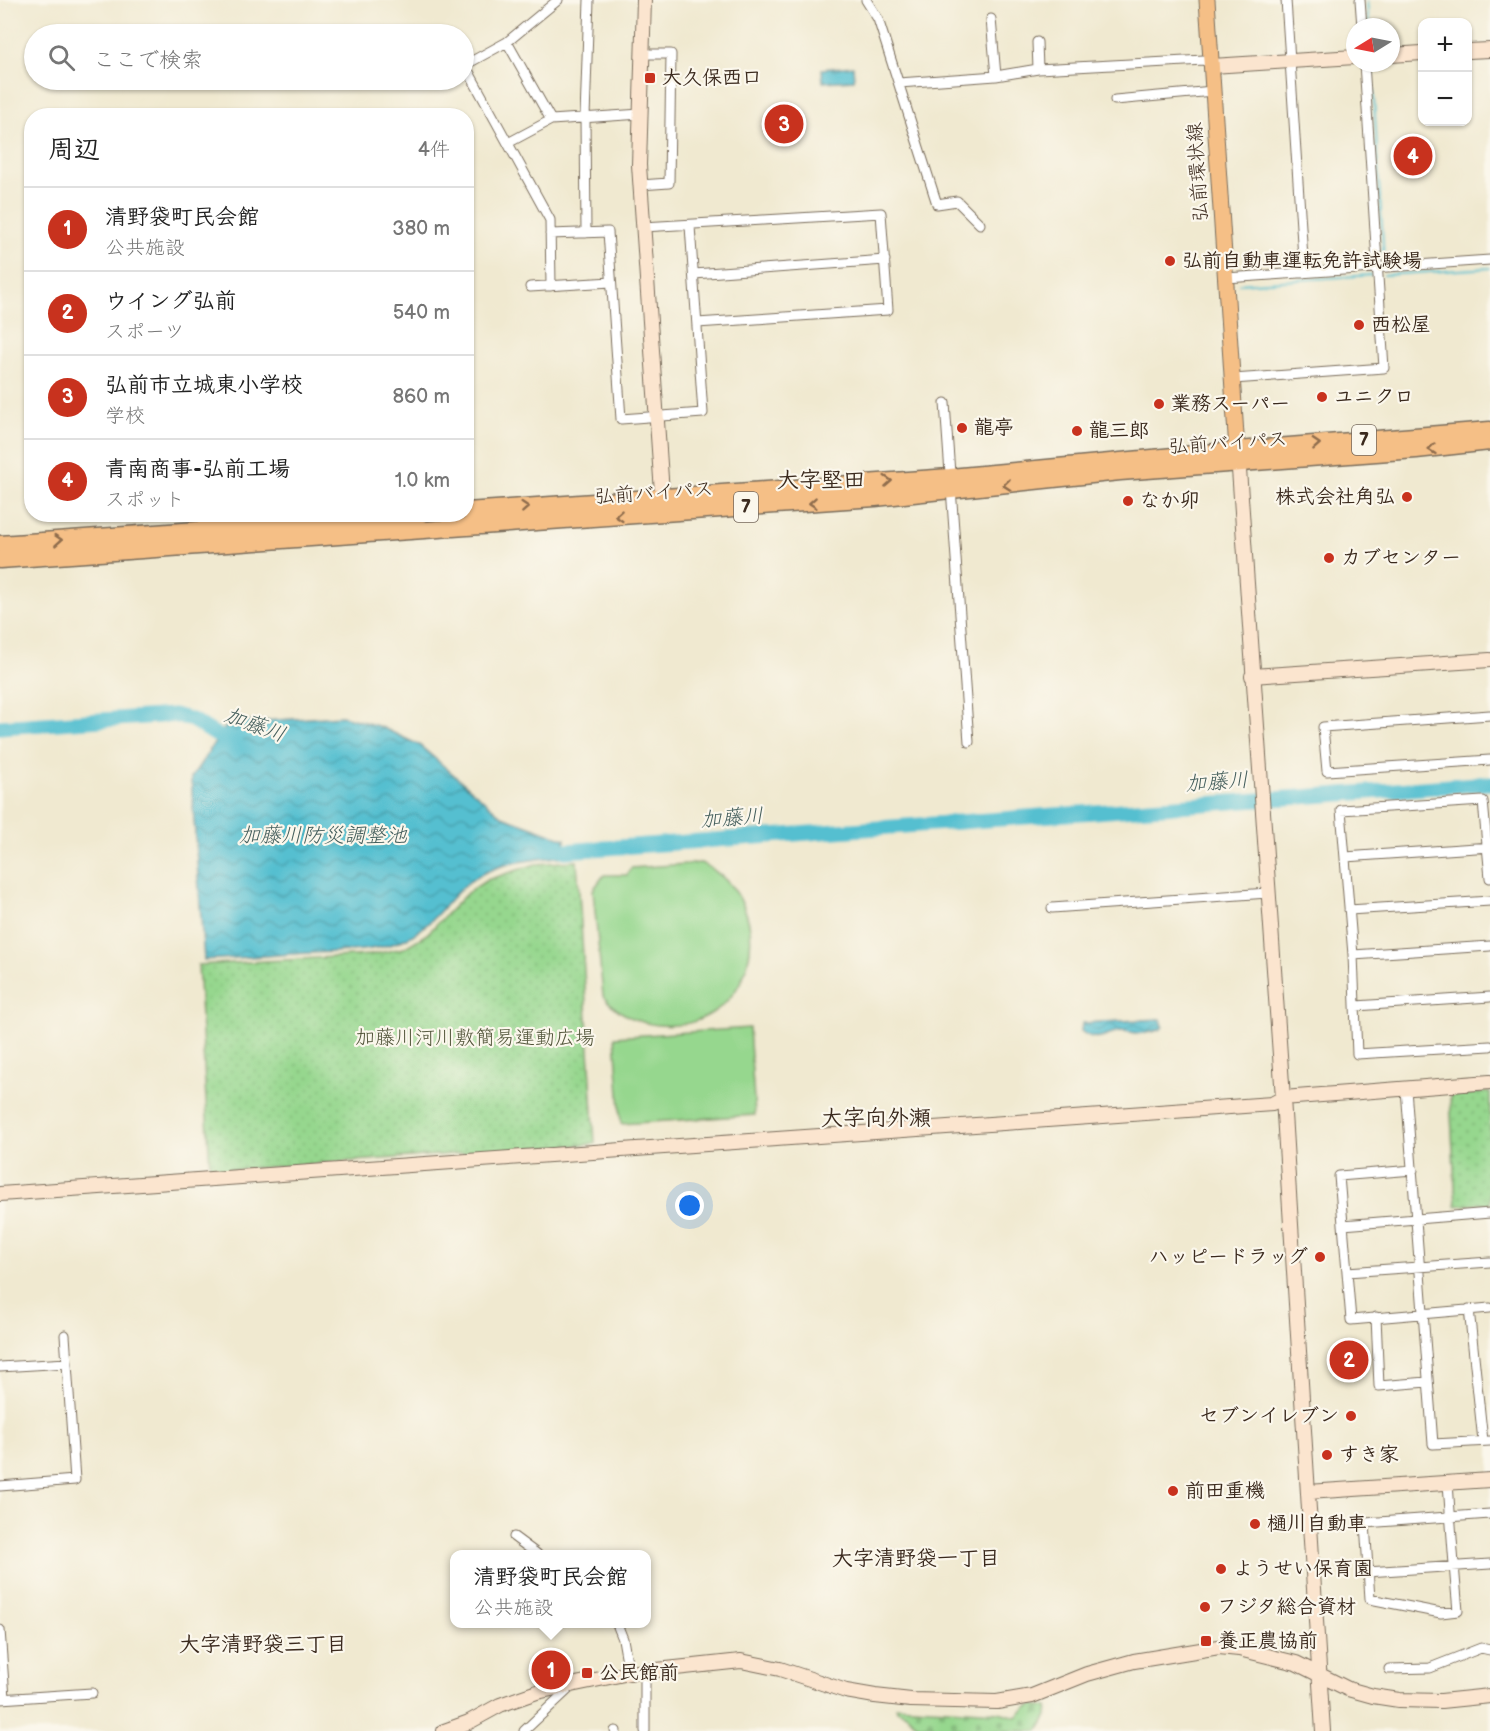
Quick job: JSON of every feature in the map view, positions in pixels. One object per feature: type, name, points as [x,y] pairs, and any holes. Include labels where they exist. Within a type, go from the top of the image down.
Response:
[{"type":"highway","name":"弘前バイパス","points":[[474,521],[1120,472],[1238,456],[1490,429]]},
{"type":"highway","name":"弘前バイパス","points":[[1238,456],[1416,450],[1490,442]]},
{"type":"highway","name":"弘前バイパス","points":[[474,511],[663,505]]},
{"type":"highway","points":[[0,544],[309,522]]},
{"type":"highway","name":"弘前バイパス","points":[[0,560],[458,522]]},
{"type":"main road","name":"弘前環状線","points":[[1207,0],[1238,456]]},
{"type":"street","points":[[474,60],[507,42],[558,0]]},
{"type":"street","points":[[586,233],[585,117],[589,0]]},
{"type":"street","points":[[644,0],[640,185],[663,505]]},
{"type":"street","points":[[867,0],[878,19],[937,204],[957,201],[980,224]]},
{"type":"street","points":[[1286,0],[1304,273]]},
{"type":"street","points":[[1360,0],[1361,18]]},
{"type":"street","points":[[991,19],[996,75]]},
{"type":"street","points":[[507,42],[551,120]]},
{"type":"street","points":[[1037,42],[1038,69]]},
{"type":"street","points":[[1472,51],[1490,50]]},
{"type":"street","points":[[1400,54],[1418,53]]},
{"type":"street","points":[[640,185],[669,183],[671,54],[643,54]]},
{"type":"street","points":[[899,83],[1038,69],[1204,60],[1212,66],[1346,57]]},
{"type":"street","points":[[1233,379],[1383,368],[1365,72]]},
{"type":"street","points":[[474,81],[550,220],[551,286]]},
{"type":"street","points":[[1115,100],[1214,91]]},
{"type":"street","points":[[508,143],[551,120],[640,114]]},
{"type":"street","points":[[643,227],[881,213],[888,310],[697,323]]},
{"type":"street","points":[[550,234],[608,232],[621,420],[703,413],[690,226]]},
{"type":"street","points":[[694,274],[885,260]]},
{"type":"street","points":[[1226,278],[1490,260]]},
{"type":"street","points":[[530,287],[611,282]]},
{"type":"street","points":[[945,403],[969,742]]},
{"type":"street","points":[[1238,456],[1283,1098],[1323,1731]]},
{"type":"street","points":[[1252,676],[1490,660]]},
{"type":"street","points":[[1490,715],[1323,727],[1327,771],[1490,760]]},
{"type":"street","points":[[1490,878],[1489,847],[1483,801],[1341,810],[1353,955],[1357,1054],[1490,1046]]},
{"type":"street","points":[[1345,857],[1489,847]]},
{"type":"street","points":[[1052,908],[1268,893]]},
{"type":"street","points":[[1349,910],[1490,901]]},
{"type":"street","points":[[1353,955],[1490,946]]},
{"type":"street","points":[[1356,1006],[1490,997]]},
{"type":"street","points":[[0,1194],[1260,1105],[1272,1104],[1283,1098],[1490,1082]]},
{"type":"street","points":[[1406,1089],[1433,1444],[1487,1441],[1469,1309]]},
{"type":"street","points":[[1413,1170],[1339,1176],[1351,1320],[1490,1308]]},
{"type":"street","points":[[1343,1225],[1490,1213]]},
{"type":"street","points":[[1347,1272],[1490,1262]]},
{"type":"street","points":[[1376,1317],[1379,1386],[1427,1382]]},
{"type":"street","points":[[0,1486],[75,1480],[65,1335]]},
{"type":"street","points":[[0,1367],[67,1363]]},
{"type":"street","points":[[1308,1492],[1490,1480]]},
{"type":"street","points":[[1448,1483],[1450,1517],[1458,1611],[1441,1613],[1370,1599],[1365,1523],[1450,1517],[1490,1514]]},
{"type":"street","points":[[514,1537],[532,1550]]},
{"type":"street","points":[[1367,1572],[1490,1564]]},
{"type":"street","points":[[618,1628],[623,1639],[629,1673]]},
{"type":"street","points":[[0,1630],[2,1698],[92,1694]]},
{"type":"street","points":[[444,1731],[469,1722],[500,1705],[537,1692],[575,1683],[629,1673],[741,1661],[780,1669],[846,1691],[875,1696],[997,1702],[1032,1696],[1087,1674],[1134,1661],[1206,1647],[1239,1648],[1296,1663],[1347,1689],[1399,1700],[1441,1701],[1490,1696]]},
{"type":"street","points":[[1389,1669],[1430,1668],[1481,1648],[1490,1650]]},
{"type":"street","points":[[645,1671],[645,1731]]},
{"type":"street","points":[[524,1731],[575,1683]]},
{"type":"green space","name":"加藤川河川敷簡易運動広場","points":[[577,861],[595,1144],[213,1171],[210,1168],[198,965],[370,955],[404,948],[427,934],[467,893],[487,880],[536,864]]},
{"type":"green space","points":[[701,863],[728,882],[744,907],[750,935],[748,963],[737,989],[718,1009],[691,1022],[658,1025],[635,1019],[621,1012],[603,996],[593,890],[604,875],[627,875],[631,868]]},
{"type":"green space","points":[[749,1028],[755,1115],[621,1124],[615,1037]]},
{"type":"green space","points":[[1490,1092],[1490,1203],[1456,1206],[1450,1096]]},
{"type":"green space","points":[[1034,1705],[1048,1707],[1047,1716],[1038,1731],[979,1731],[918,1725],[906,1714],[897,1710],[896,1706],[999,1712],[1017,1717],[1027,1707]]},
{"type":"water","points":[[853,66],[854,80],[823,82],[822,69]]},
{"type":"water","name":"加藤川防災調整池","points":[[343,716],[381,727],[419,745],[502,816],[565,839],[566,856],[528,860],[480,875],[461,889],[418,932],[385,946],[373,949],[204,960],[191,778],[228,723]]},
{"type":"water","points":[[1161,1019],[1163,1026],[1161,1029],[1146,1033],[1122,1031],[1102,1037],[1092,1037],[1081,1031],[1082,1023]]},
{"type":"waterway","points":[[1367,0],[1368,18]]},
{"type":"waterway","points":[[1372,72],[1384,261]]},
{"type":"waterway","points":[[1384,275],[1490,268]]},
{"type":"waterway","points":[[1239,284],[1372,275]]},
{"type":"waterway","name":"加藤川","points":[[0,727],[174,715],[192,720],[218,736],[236,742]]},
{"type":"waterway","name":"加藤川","points":[[547,845],[565,851],[1490,783]]},
{"type":"place","name":"大久保西口","points":[[650,78]]},
{"type":"place","name":"弘前市立城東小学校","points":[[784,124]]},
{"type":"place","name":"青南商事-弘前工場","points":[[1413,156]]},
{"type":"place","name":"弘前自動車運転免許試験場","points":[[1170,261]]},
{"type":"place","name":"西松屋","points":[[1359,325]]},
{"type":"place","name":"ユニクロ","points":[[1322,397]]},
{"type":"place","name":"業務スーパー","points":[[1159,404]]},
{"type":"place","name":"龍亭","points":[[962,428]]},
{"type":"place","name":"龍三郎","points":[[1077,431]]},
{"type":"place","name":"株式会社角弘","points":[[1407,497]]},
{"type":"place","name":"なか卯","points":[[1128,501]]},
{"type":"place","name":"カブセンター","points":[[1329,558]]},
{"type":"place","name":"ハッピードラッグ","points":[[1320,1257]]},
{"type":"place","name":"ウイング弘前","points":[[1349,1360]]},
{"type":"place","name":"セブンイレブン","points":[[1351,1416]]},
{"type":"place","name":"すき家","points":[[1327,1455]]},
{"type":"place","name":"前田重機","points":[[1173,1491]]},
{"type":"place","name":"樋川自動車","points":[[1255,1524]]},
{"type":"place","name":"ようせい保育園","points":[[1221,1569]]},
{"type":"place","name":"フジタ総合資材","points":[[1205,1607]]},
{"type":"place","name":"養正農協前","points":[[1206,1641]]},
{"type":"place","name":"清野袋町民会館","points":[[551,1670]]},
{"type":"place","name":"公民館前","points":[[587,1673]]},
{"type":"district","name":"大字堅田","points":[[821,480]]},
{"type":"district","name":"大字向外瀬","points":[[876,1118]]},
{"type":"district","name":"大字清野袋一丁目","points":[[916,1558]]},
{"type":"district","name":"大字清野袋三丁目","points":[[263,1644]]}]
